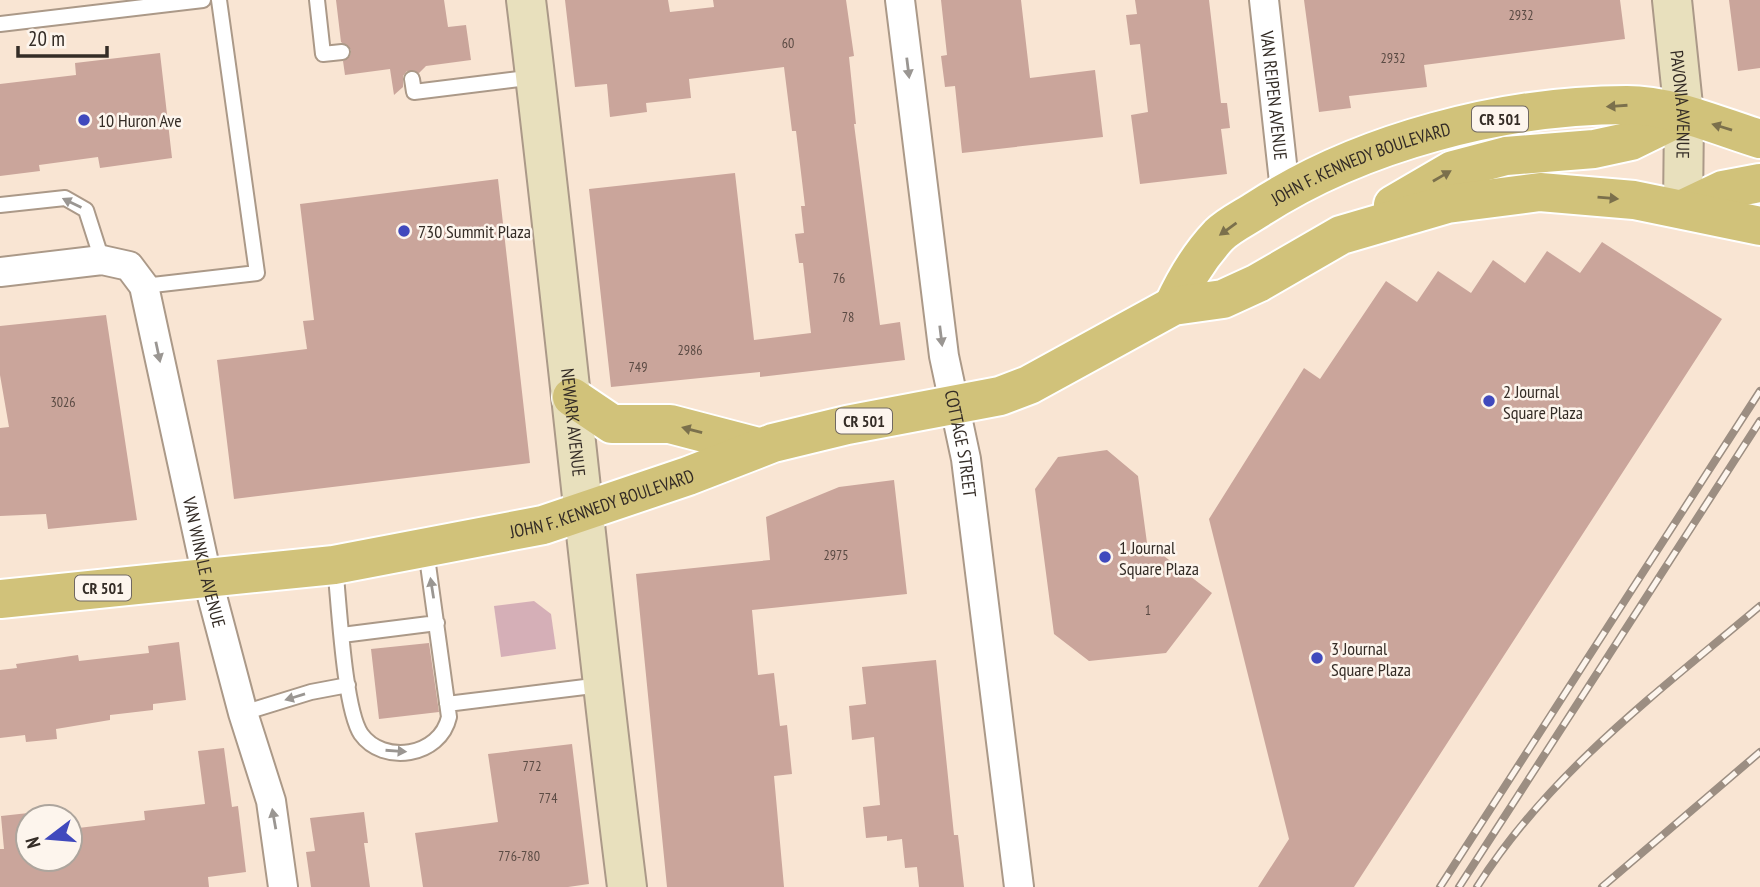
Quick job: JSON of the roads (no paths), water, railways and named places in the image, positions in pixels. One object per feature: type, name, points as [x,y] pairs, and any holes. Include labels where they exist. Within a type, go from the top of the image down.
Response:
[{"type":"main road","name":"NEWARK AVENUE","points":[[526,0],[572,397],[601,685],[627,887]]},
{"type":"main road","name":"PAVONIA AVENUE","points":[[1672,0],[1684,116],[1683,208]]},
{"type":"main road","name":"JOHN F. KENNEDY BOULEVARD","points":[[1173,306],[1201,257],[1221,233],[1285,191],[1368,153],[1494,119],[1629,105],[1684,116],[1760,139]]},
{"type":"main road","points":[[1341,235],[1452,170],[1506,156],[1594,149],[1631,141],[1684,116]]},
{"type":"main road","points":[[1683,208],[1723,190],[1760,183]]},
{"type":"main road","name":"JOHN F. KENNEDY BOULEVARD","points":[[0,599],[334,565],[426,550],[543,525],[688,476],[758,447],[847,425],[1000,396],[1029,384],[1173,306],[1223,299],[1258,283],[1341,235],[1447,204],[1540,192],[1634,200],[1760,226]]},
{"type":"main road","points":[[572,397],[612,424],[670,425],[758,447]]},
{"type":"street","name":"COTTAGE STREET","points":[[900,0],[944,356],[966,459],[1019,887]]},
{"type":"street","name":"VAN REIPEN AVENUE","points":[[1264,0],[1285,191]]},
{"type":"street","points":[[0,272],[103,260],[128,265],[144,286]]},
{"type":"street","name":"VAN WINKLE AVENUE","points":[[144,286],[207,577],[243,713],[271,802],[283,887]]},
{"type":"lane","points":[[0,24],[203,0]]},
{"type":"lane","points":[[144,286],[257,273],[219,0]]},
{"type":"lane","points":[[317,0],[323,54],[342,52]]},
{"type":"lane","points":[[412,79],[414,92],[536,77]]},
{"type":"lane","points":[[0,205],[65,198],[86,211],[103,260]]},
{"type":"lane","points":[[334,565],[353,720],[372,747],[410,752],[433,745],[446,732],[447,704],[426,550]]},
{"type":"lane","points":[[342,635],[437,623]]},
{"type":"lane","points":[[243,713],[311,692],[348,685]]},
{"type":"lane","points":[[447,704],[601,685]]},
{"type":"railway","points":[[1440,887],[1760,391]]},
{"type":"railway","points":[[1459,887],[1760,421]]},
{"type":"railway","points":[[1477,887],[1537,807],[1571,771],[1607,736],[1760,606]]},
{"type":"railway","points":[[1602,887],[1760,752]]},
{"type":"place","name":"10 Huron Ave","points":[[84,120]]},
{"type":"place","name":"730 Summit Plaza","points":[[404,231]]},
{"type":"place","name":"2 Journal Square Plaza","points":[[1489,401]]},
{"type":"place","name":"1 Journal Square Plaza","points":[[1105,557]]},
{"type":"place","name":"3 Journal Square Plaza","points":[[1317,658]]}]
